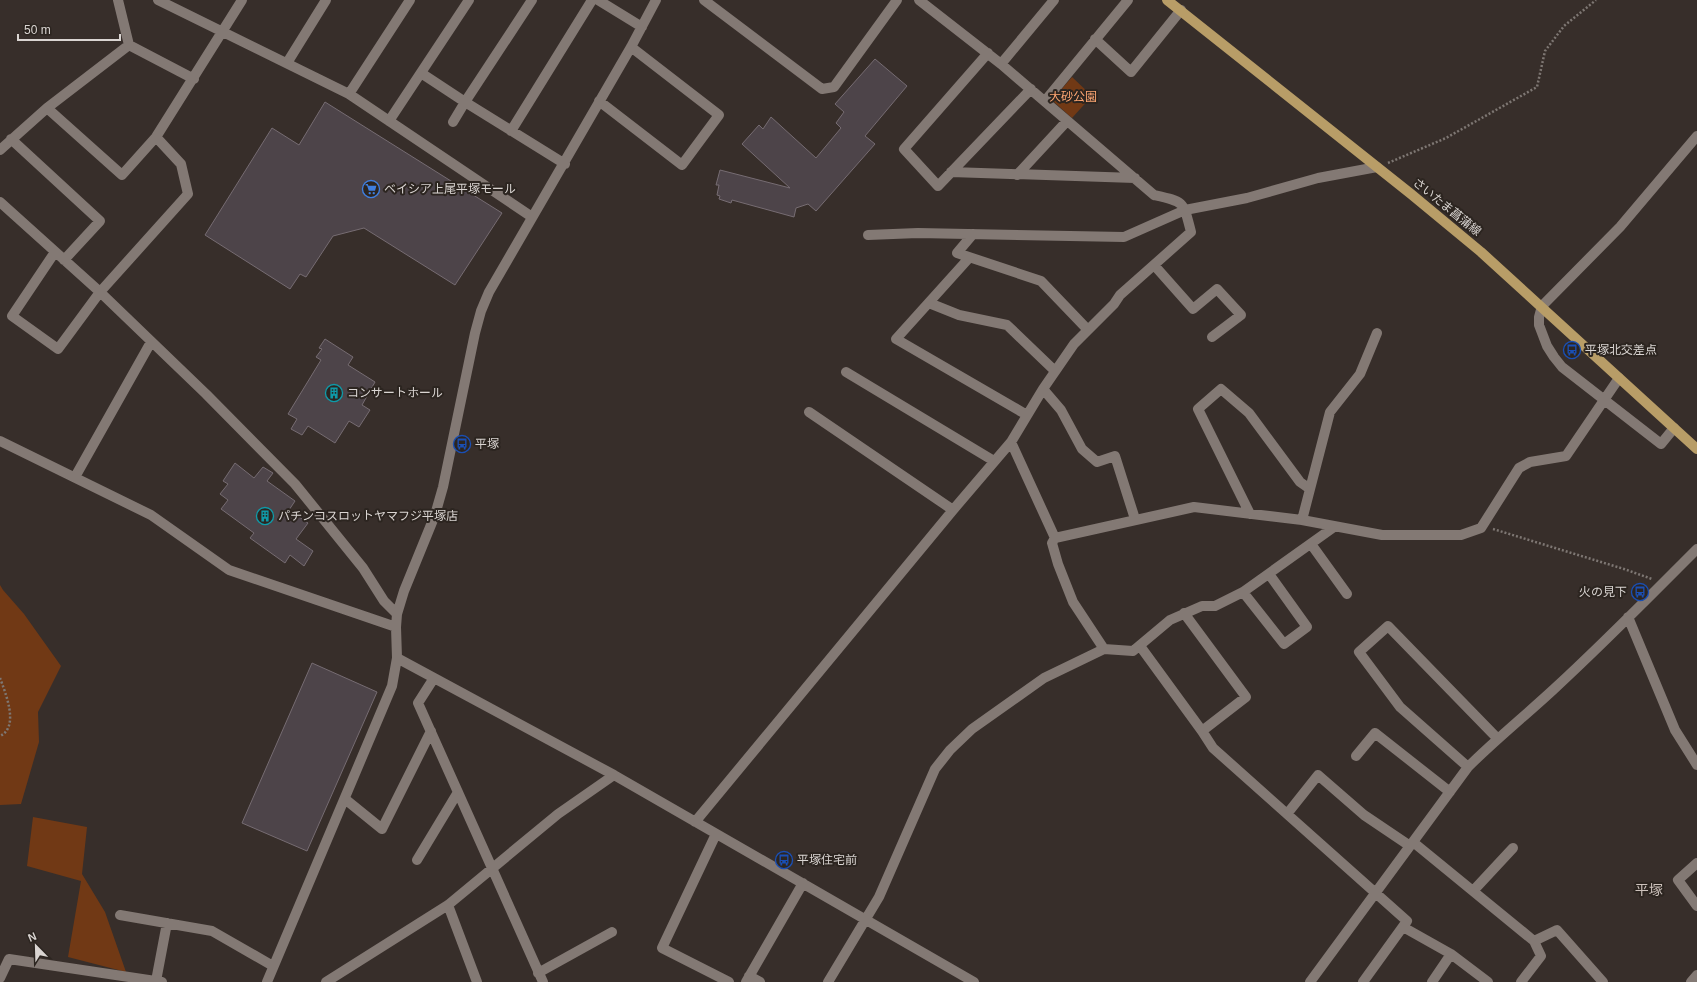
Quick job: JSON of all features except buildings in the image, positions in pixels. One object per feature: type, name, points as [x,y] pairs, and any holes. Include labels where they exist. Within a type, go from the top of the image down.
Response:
[{"type":"main road","name":"さいたま菖蒲線","points":[[1168,0],[1481,252],[1542,306],[1697,449]]},
{"type":"street","points":[[118,0],[129,45],[194,79]]},
{"type":"street","points":[[158,0],[349,94],[532,217]]},
{"type":"street","points":[[47,108],[122,175],[156,137],[194,79],[242,0]]},
{"type":"street","points":[[287,63],[326,0]]},
{"type":"street","points":[[349,94],[410,0]]},
{"type":"street","points":[[389,121],[469,0]]},
{"type":"street","points":[[453,122],[532,0]]},
{"type":"street","points":[[510,131],[592,0]]},
{"type":"street","points":[[598,0],[642,27]]},
{"type":"street","points":[[266,982],[392,686],[397,658],[397,614],[404,591],[435,515],[443,487],[481,311],[501,270],[564,164],[656,0]]},
{"type":"street","points":[[704,0],[822,89],[834,87],[897,0]]},
{"type":"street","points":[[695,822],[1011,442],[1043,388],[1074,344],[1114,304],[1120,295],[1191,232],[1185,210],[1177,200],[1154,195],[1001,64],[919,0]]},
{"type":"street","points":[[1001,64],[1054,0]]},
{"type":"street","points":[[1045,101],[1128,0]]},
{"type":"street","points":[[1095,39],[1131,72],[1180,10]]},
{"type":"street","points":[[0,150],[47,108],[129,45]]},
{"type":"street","points":[[599,101],[682,165],[719,115],[631,47]]},
{"type":"street","points":[[988,54],[904,149],[938,186],[1031,89]]},
{"type":"street","points":[[421,73],[564,164]]},
{"type":"street","points":[[1017,175],[1067,121]]},
{"type":"street","points":[[1674,428],[1661,444],[1562,367],[1547,346],[1540,325],[1539,316],[1542,306],[1620,227],[1697,136]]},
{"type":"street","points":[[56,252],[12,316],[58,349],[100,292],[188,194],[181,164],[156,137]]},
{"type":"street","points":[[11,139],[100,221],[64,260]]},
{"type":"street","points":[[868,235],[918,233],[1124,237],[1185,210],[1247,198],[1318,178],[1377,167]]},
{"type":"street","points":[[951,172],[1135,178]]},
{"type":"street","points":[[0,202],[100,292],[206,394],[295,484],[362,568],[384,601],[397,614]]},
{"type":"street","points":[[973,234],[958,253],[969,258],[1041,281],[1088,330]]},
{"type":"street","points":[[969,258],[896,339],[1027,415]]},
{"type":"street","points":[[1154,265],[1193,309],[1217,289],[1241,315],[1212,337]]},
{"type":"street","points":[[929,303],[959,315],[1007,325],[1055,370]]},
{"type":"street","points":[[1302,520],[1330,412],[1360,374],[1377,333]]},
{"type":"street","points":[[75,477],[151,342]]},
{"type":"street","points":[[846,372],[994,461]]},
{"type":"street","points":[[1055,538],[1194,507],[1302,520],[1382,535],[1461,535],[1483,526],[1519,468],[1530,462],[1566,456],[1619,378]]},
{"type":"street","points":[[1043,388],[1061,410],[1082,449],[1097,462],[1115,456],[1135,520]]},
{"type":"street","points":[[1250,514],[1198,409],[1221,389],[1249,413],[1300,482],[1310,489]]},
{"type":"street","points":[[809,412],[953,510]]},
{"type":"street","points":[[0,441],[151,515],[229,570],[396,627]]},
{"type":"street","points":[[1011,442],[1055,538]]},
{"type":"street","points":[[828,982],[879,897],[935,769],[950,750],[972,729],[1044,678],[1104,649],[1133,651],[1170,620],[1202,606],[1215,606],[1243,592],[1334,527]]},
{"type":"street","points":[[1055,538],[1052,544],[1073,602],[1104,649]]},
{"type":"street","points":[[1310,544],[1348,594]]},
{"type":"street","points":[[1310,982],[1468,766],[1497,738],[1553,690],[1697,549]]},
{"type":"street","points":[[1243,592],[1284,644],[1307,628],[1269,574]]},
{"type":"street","points":[[1184,613],[1246,697],[1202,731]]},
{"type":"street","points":[[1628,617],[1675,730],[1697,765]]},
{"type":"street","points":[[1468,766],[1400,706],[1359,652],[1388,626],[1497,738]]},
{"type":"street","points":[[1140,646],[1202,731],[1212,748],[1408,921],[1363,982]]},
{"type":"street","points":[[397,658],[614,775],[974,982]]},
{"type":"street","points":[[434,678],[418,703],[540,977],[612,932]]},
{"type":"street","points":[[345,799],[382,829],[431,731]]},
{"type":"street","points":[[1356,756],[1375,733],[1450,792]]},
{"type":"street","points":[[326,982],[448,905],[558,814],[614,775]]},
{"type":"street","points":[[1287,814],[1318,775],[1364,815],[1411,844],[1473,891],[1534,941],[1541,956],[1521,982]]},
{"type":"street","points":[[418,860],[458,792]]},
{"type":"street","points":[[716,834],[662,948],[729,982]]},
{"type":"street","points":[[1473,891],[1513,848]]},
{"type":"street","points":[[1697,863],[1678,880],[1697,906]]},
{"type":"street","points":[[760,982],[748,979],[803,883]]},
{"type":"street","points":[[448,905],[477,982]]},
{"type":"street","points":[[120,915],[212,931],[273,966]]},
{"type":"street","points":[[0,978],[9,959],[159,982],[167,923]]},
{"type":"street","points":[[1404,927],[1451,954],[1488,982]]},
{"type":"street","points":[[1534,941],[1557,930],[1603,982]]},
{"type":"street","points":[[1432,982],[1451,954]]},
{"type":"street","points":[[1690,982],[1697,975]]},
{"type":"path","points":[[1377,167],[1446,138],[1537,87],[1544,51],[1564,26],[1596,0]]},
{"type":"path","points":[[1483,526],[1624,568],[1663,583]]},
{"type":"path","points":[[0,678],[7,696],[10,712],[8,728],[0,736]]},
{"type":"green space","name":"大砂公園","points":[[1072,77],[1092,96],[1072,118],[1054,102],[1054,98]]},
{"type":"green space","points":[[0,585],[24,614],[61,666],[38,712],[39,742],[21,804],[0,805]]},
{"type":"green space","points":[[33,817],[87,827],[82,874],[105,912],[126,972],[68,957],[81,881],[27,866]]},
{"type":"place","name":"ベイシア上尾平塚モール","points":[[371,189]]},
{"type":"place","name":"平塚北交差点","points":[[1572,350]]},
{"type":"place","name":"コンサートホール","points":[[334,393]]},
{"type":"place","name":"平塚","points":[[462,444]]},
{"type":"place","name":"パチンコスロットヤマフジ平塚店","points":[[265,516]]},
{"type":"place","name":"火の見下","points":[[1640,592]]},
{"type":"place","name":"平塚住宅前","points":[[784,860]]},
{"type":"district","name":"平塚","points":[[1649,890]]}]
